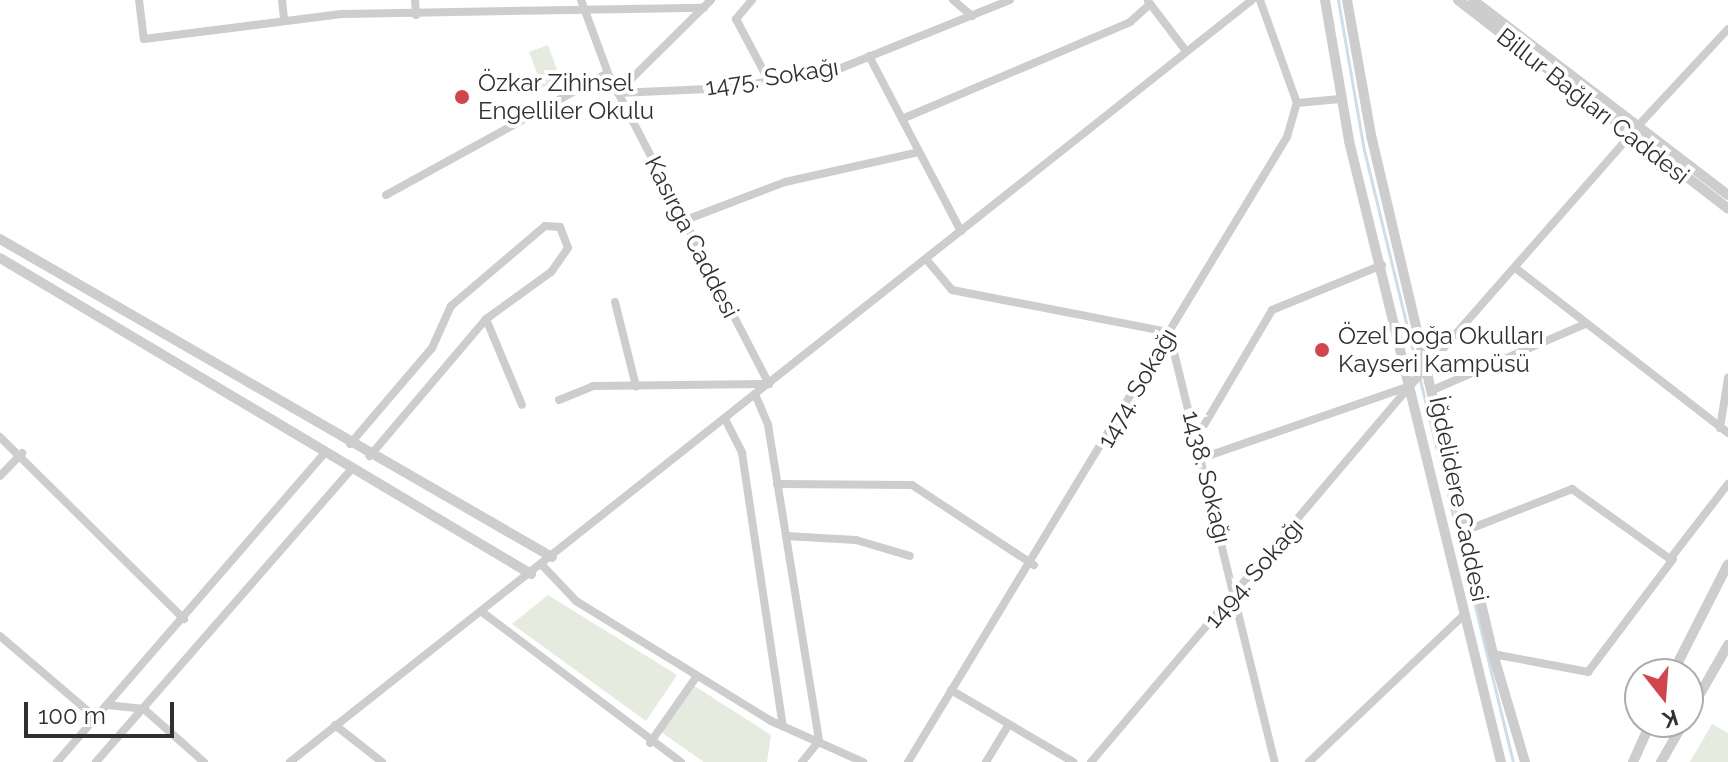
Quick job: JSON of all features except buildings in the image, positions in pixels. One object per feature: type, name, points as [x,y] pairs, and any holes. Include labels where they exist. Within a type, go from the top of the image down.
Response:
[{"type":"street","points":[[139,0],[144,39],[284,19],[545,14],[582,3],[704,8]]},
{"type":"street","points":[[282,0],[284,19]]},
{"type":"street","points":[[415,0],[416,15]]},
{"type":"street","points":[[618,93],[711,0]]},
{"type":"street","points":[[752,0],[736,19],[769,81]]},
{"type":"street","points":[[953,0],[972,16]]},
{"type":"street","name":"1475. Sokağı","points":[[618,93],[769,81],[869,56],[1010,0]]},
{"type":"street","points":[[290,762],[1252,0]]},
{"type":"street","points":[[1260,0],[1297,103],[1340,99]]},
{"type":"street","name":"İğdelidere Caddesi","points":[[1324,0],[1340,99],[1412,385],[1501,762]]},
{"type":"street","name":"İğdelidere Caddesi","points":[[1347,0],[1371,135],[1425,371],[1435,389],[1493,654],[1525,762]]},
{"type":"street","name":"Billur Bağları Caddesi","points":[[1459,0],[1633,132],[1728,195]]},
{"type":"street","name":"Billur Bağları Caddesi","points":[[1473,0],[1728,209]]},
{"type":"street","points":[[902,119],[1130,22],[1148,2],[1186,51]]},
{"type":"street","name":"Kasırga Caddesi","points":[[582,3],[608,73],[769,384]]},
{"type":"street","points":[[1425,371],[1518,270],[1633,132],[1728,29]]},
{"type":"street","points":[[869,56],[961,231]]},
{"type":"street","points":[[386,195],[608,73]]},
{"type":"street","name":"1474. Sokağı","points":[[908,762],[951,690],[1034,565],[1287,137],[1297,103]]},
{"type":"street","points":[[683,221],[785,182],[919,152]]},
{"type":"street","points":[[350,445],[432,348],[451,306],[545,226],[560,227],[568,248],[559,264],[486,319],[370,456]]},
{"type":"street","points":[[0,239],[350,445],[552,557]]},
{"type":"street","points":[[0,258],[531,574]]},
{"type":"street","points":[[926,259],[952,290],[1169,332]]},
{"type":"street","points":[[1197,437],[1272,310],[1382,265]]},
{"type":"street","points":[[1518,270],[1724,430]]},
{"type":"street","points":[[615,302],[636,386]]},
{"type":"street","points":[[486,319],[522,405]]},
{"type":"street","points":[[1435,389],[1585,324]]},
{"type":"street","name":"1438. Sokağı","points":[[1169,332],[1236,593],[1275,762]]},
{"type":"street","name":"1494. Sokağı","points":[[1096,761],[1425,371]]},
{"type":"street","points":[[1724,430],[1728,378]]},
{"type":"street","points":[[559,400],[593,386],[769,384]]},
{"type":"street","points":[[1202,458],[1412,385]]},
{"type":"street","points":[[755,394],[777,484],[819,741],[802,762]]},
{"type":"street","points":[[725,419],[742,453],[783,726]]},
{"type":"street","points":[[1,440],[22,453],[184,619]]},
{"type":"street","points":[[0,476],[22,453]]},
{"type":"street","points":[[57,762],[325,453]]},
{"type":"street","points":[[96,762],[352,469]]},
{"type":"street","points":[[777,484],[912,485],[1034,565]]},
{"type":"street","points":[[1493,654],[1588,672],[1728,484]]},
{"type":"street","points":[[1467,530],[1572,489],[1673,559]]},
{"type":"street","points":[[786,536],[856,540],[910,556]]},
{"type":"street","points":[[1680,658],[1728,564]]},
{"type":"street","points":[[542,565],[576,601],[697,676],[783,726],[863,762]]},
{"type":"street","points":[[482,612],[650,743],[681,762]]},
{"type":"street","points":[[1309,762],[1464,615]]},
{"type":"street","points":[[0,636],[96,718]]},
{"type":"street","points":[[1704,687],[1728,645]]},
{"type":"street","points":[[650,743],[697,676]]},
{"type":"street","points":[[951,690],[1073,762]]},
{"type":"street","points":[[107,705],[144,709],[204,762]]},
{"type":"street","points":[[986,762],[1009,724]]},
{"type":"street","points":[[335,725],[382,762]]},
{"type":"street","points":[[1625,762],[1635,758],[1644,738]]},
{"type":"street","points":[[1661,762],[1675,738]]},
{"type":"shaded area","points":[[548,45],[561,81],[542,88],[529,52]]},
{"type":"shaded area","points":[[548,595],[677,675],[646,721],[512,624]]},
{"type":"shaded area","points":[[693,685],[771,735],[767,762],[704,762],[661,732]]},
{"type":"shaded area","points":[[1712,724],[1728,733],[1728,762],[1690,762]]},
{"type":"waterway","points":[[1338,0],[1364,150],[1513,762]]},
{"type":"place","name":"Özkar Zihinsel Engelliler Okulu","points":[[462,97]]},
{"type":"place","name":"Özel Doğa Okulları Kayseri Kampüsü","points":[[1322,350]]}]
